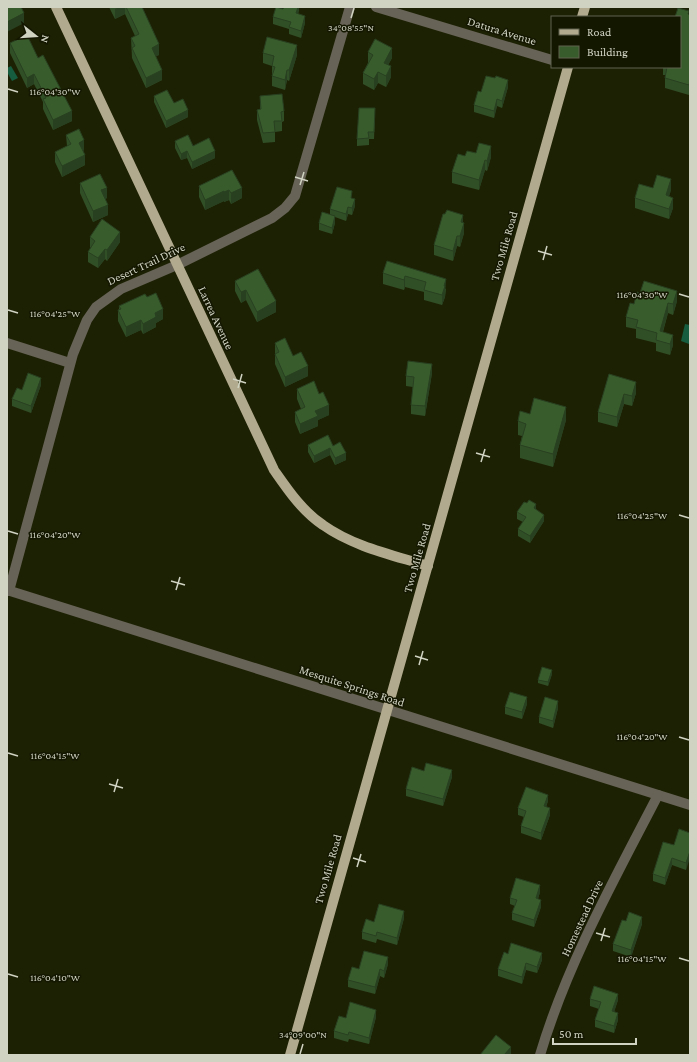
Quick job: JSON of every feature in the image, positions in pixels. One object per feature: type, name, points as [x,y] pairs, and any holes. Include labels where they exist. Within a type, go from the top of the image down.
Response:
[{"type":"main road","name":"Larrea Avenue","points":[[56,7],[262,446],[274,470],[289,493],[323,525],[344,537],[367,548],[428,566]]},
{"type":"main road","name":"Two Mile Road","points":[[290,1055],[568,68]]},
{"type":"street","name":"Desert Trail Drive","points":[[8,590],[70,363],[81,334],[96,307],[121,289],[177,264],[272,218],[286,208],[294,196],[350,7]]},
{"type":"street","name":"Datura Avenue","points":[[376,7],[551,60]]},
{"type":"street","points":[[7,343],[70,363]]},
{"type":"street","name":"Mesquite Springs Road","points":[[8,590],[386,711],[690,805]]},
{"type":"street","name":"Homestead Drive","points":[[540,1055],[567,980],[589,932],[658,796]]},
{"type":"shaded area","points":[[11,66],[18,78],[12,81],[7,72],[7,68]]},
{"type":"shaded area","points":[[685,324],[690,325],[689,344],[681,341]]},
{"type":"building","points":[[7,7],[21,7],[24,13],[7,22]]},
{"type":"building","points":[[126,7],[142,7],[159,44],[152,48],[162,70],[146,78],[132,48],[135,46],[131,38],[139,34]]},
{"type":"building","points":[[276,7],[283,9],[284,7],[298,7],[296,13],[305,16],[301,31],[289,27],[291,22],[273,17]]},
{"type":"building","points":[[678,8],[689,11],[688,14],[690,15],[689,85],[665,78],[667,68],[681,68],[681,16],[675,16]]},
{"type":"building","points":[[27,35],[38,58],[43,55],[72,111],[53,120],[43,99],[46,98],[34,74],[27,78],[10,43]]},
{"type":"building","points":[[267,37],[297,45],[289,70],[287,70],[285,80],[272,76],[275,67],[272,66],[274,56],[263,53]]},
{"type":"building","points":[[375,39],[392,48],[384,63],[391,66],[386,76],[378,72],[374,79],[363,73],[373,55],[368,52]]},
{"type":"building","points":[[486,76],[495,78],[496,76],[508,80],[502,101],[497,99],[494,111],[474,105],[478,91],[481,92]]},
{"type":"building","points":[[167,90],[174,103],[183,99],[188,110],[166,121],[154,96]]},
{"type":"building","points":[[282,94],[284,111],[281,112],[282,121],[274,121],[275,132],[263,133],[257,110],[261,109],[260,96]]},
{"type":"building","points":[[359,108],[375,108],[374,132],[368,132],[369,138],[357,139]]},
{"type":"building","points":[[79,129],[84,140],[79,143],[85,155],[62,166],[55,152],[71,144],[66,135]]},
{"type":"building","points":[[188,135],[193,146],[209,138],[215,151],[192,162],[187,151],[181,154],[175,141]]},
{"type":"building","points":[[479,143],[491,146],[487,161],[485,160],[479,180],[452,172],[458,154],[465,156],[467,151],[476,153]]},
{"type":"building","points":[[232,170],[242,188],[231,193],[229,190],[224,191],[205,200],[199,186]]},
{"type":"building","points":[[100,174],[107,188],[101,190],[108,205],[93,211],[80,183]]},
{"type":"building","points":[[657,175],[671,179],[666,195],[673,198],[669,209],[635,198],[639,184],[653,188]]},
{"type":"building","points":[[337,187],[352,191],[351,198],[355,199],[352,208],[348,207],[346,214],[330,209]]},
{"type":"building","points":[[447,210],[463,215],[461,222],[464,223],[460,236],[457,236],[453,251],[434,245],[443,214],[445,214]]},
{"type":"building","points":[[322,212],[335,216],[332,228],[319,223]]},
{"type":"building","points":[[102,219],[120,232],[107,250],[105,249],[98,258],[88,252],[95,241],[90,237]]},
{"type":"building","points":[[387,261],[446,279],[442,295],[424,290],[426,282],[405,276],[404,280],[383,273]]},
{"type":"building","points":[[258,269],[276,301],[257,312],[246,290],[241,292],[235,281]]},
{"type":"building","points":[[644,281],[677,291],[673,304],[668,303],[660,331],[673,335],[670,344],[656,340],[657,333],[636,327],[638,320],[626,317],[630,303],[634,304],[637,292],[640,293]]},
{"type":"building","points":[[156,293],[163,309],[155,313],[156,317],[143,324],[141,320],[126,327],[118,310],[121,309],[119,306],[145,294],[147,297]]},
{"type":"building","points":[[285,338],[293,356],[301,352],[308,366],[285,377],[275,354],[279,352],[275,343]]},
{"type":"building","points":[[408,361],[432,364],[425,406],[411,405],[414,377],[406,376]]},
{"type":"building","points":[[28,373],[41,378],[31,406],[12,399],[17,388],[22,390]]},
{"type":"building","points":[[609,374],[636,382],[632,396],[624,394],[617,417],[598,412]]},
{"type":"building","points":[[314,381],[319,394],[323,392],[329,405],[315,411],[318,416],[300,424],[295,412],[305,407],[297,389]]},
{"type":"building","points":[[534,398],[566,407],[553,454],[520,445],[526,424],[518,421],[520,411],[530,414]]},
{"type":"building","points":[[328,435],[333,446],[340,442],[346,453],[335,458],[330,448],[314,456],[308,445]]},
{"type":"building","points":[[529,500],[536,504],[534,508],[544,515],[530,536],[518,529],[526,517],[517,512],[524,502],[527,503]]},
{"type":"building","points":[[542,667],[552,670],[548,682],[538,680]]},
{"type":"building","points":[[510,692],[527,697],[522,712],[505,707]]},
{"type":"building","points":[[545,697],[558,701],[553,721],[539,717]]},
{"type":"building","points":[[426,763],[452,770],[443,799],[406,789],[412,767],[424,771]]},
{"type":"building","points":[[526,787],[548,795],[544,806],[550,808],[541,833],[521,826],[526,811],[518,808]]},
{"type":"building","points":[[679,829],[690,833],[690,851],[686,863],[672,858],[665,878],[653,874],[663,842],[674,845]]},
{"type":"building","points":[[516,878],[540,885],[536,898],[541,900],[534,920],[512,913],[517,900],[510,898]]},
{"type":"building","points":[[379,904],[404,911],[397,938],[377,932],[376,936],[362,932],[366,919],[374,922]]},
{"type":"building","points":[[629,912],[642,917],[631,950],[613,944],[622,920],[626,921]]},
{"type":"building","points":[[511,943],[542,953],[537,967],[526,963],[522,977],[498,969],[504,952],[508,954]]},
{"type":"building","points":[[364,951],[388,957],[384,971],[380,969],[375,987],[348,980],[352,967],[359,969]]},
{"type":"building","points":[[594,986],[618,994],[612,1011],[618,1013],[614,1026],[595,1020],[601,1002],[590,999]]},
{"type":"building","points":[[350,1002],[376,1010],[369,1038],[349,1032],[348,1035],[334,1031],[339,1016],[346,1018]]},
{"type":"building","points":[[496,1035],[511,1047],[504,1055],[480,1055]]}]
